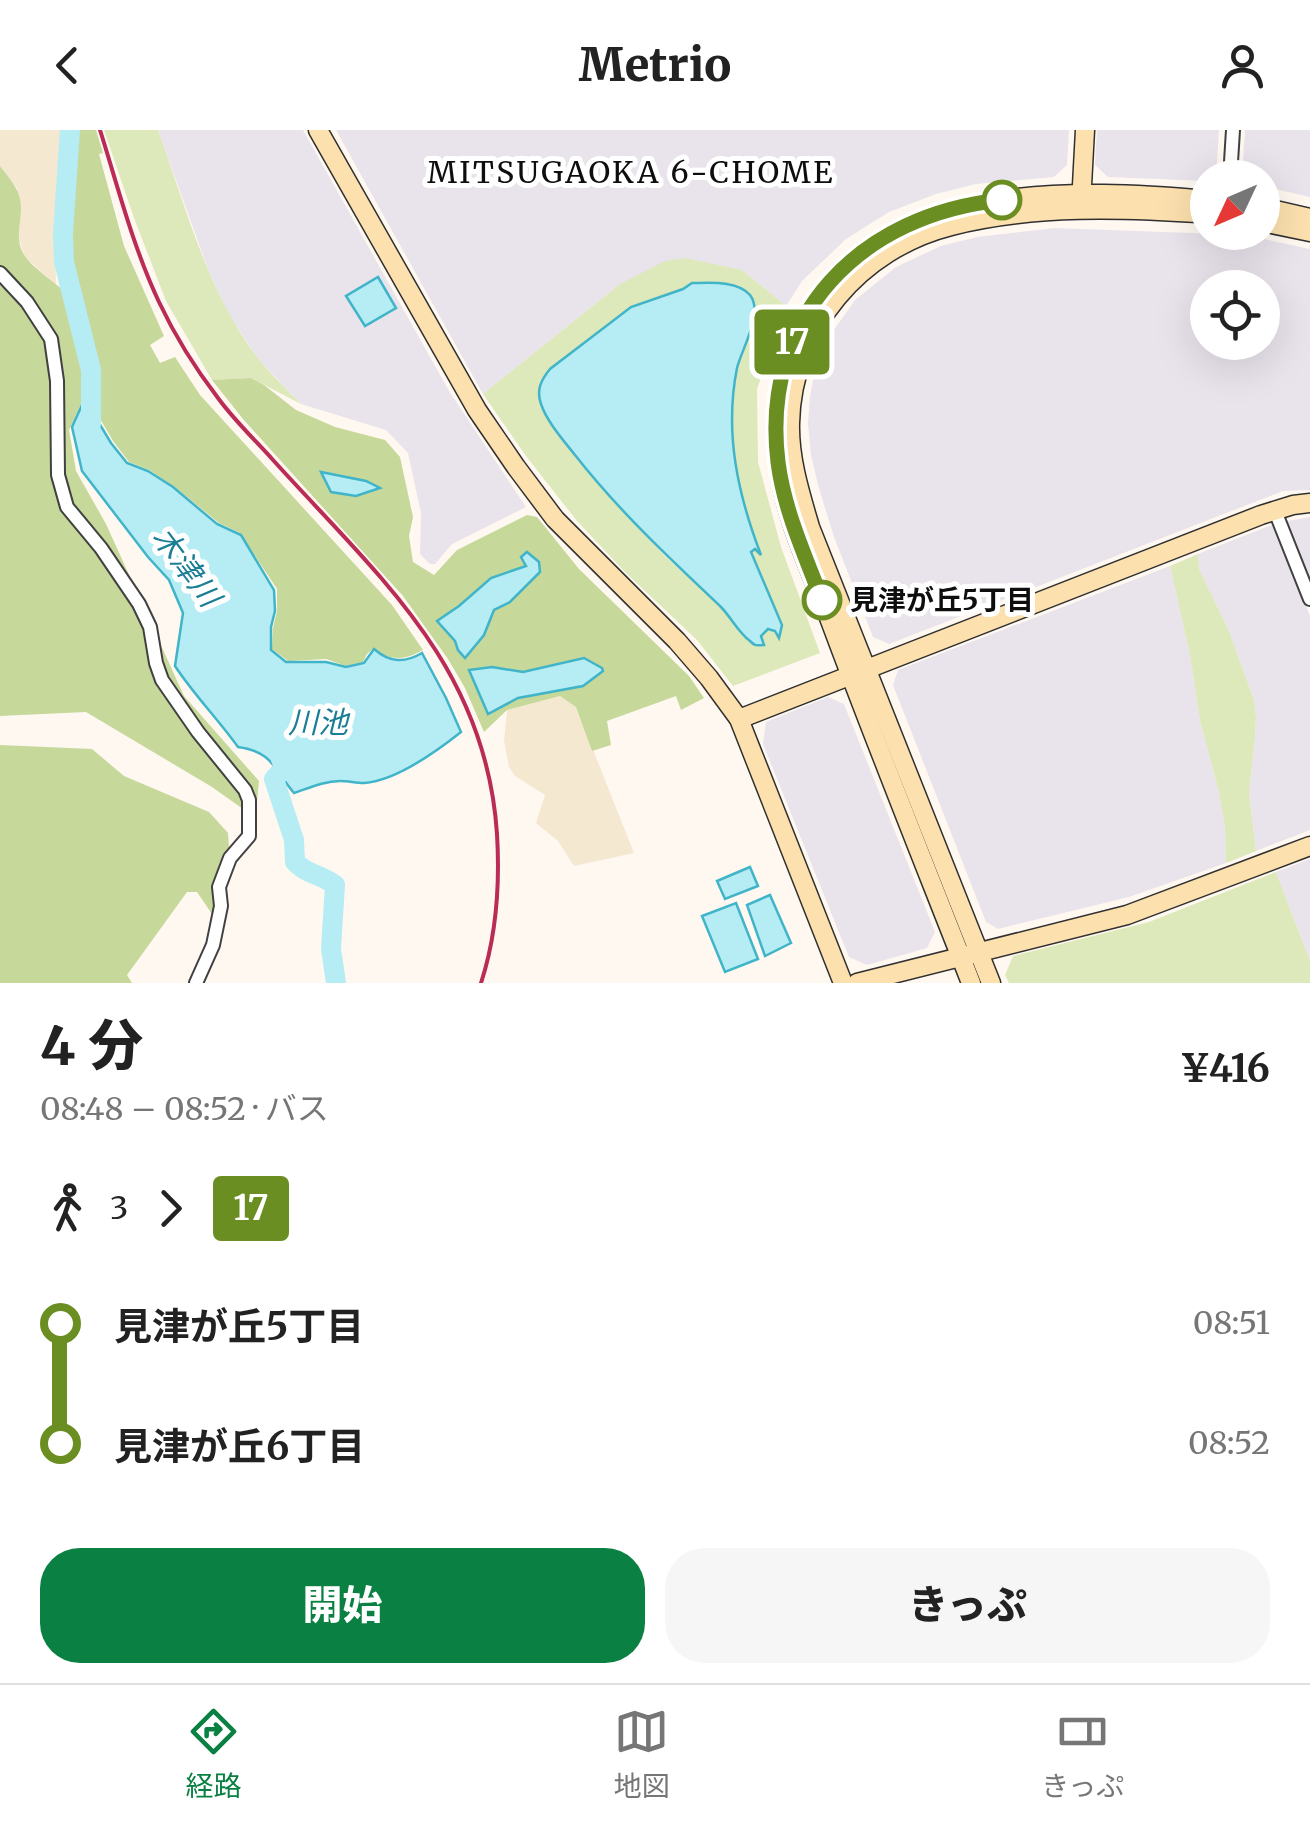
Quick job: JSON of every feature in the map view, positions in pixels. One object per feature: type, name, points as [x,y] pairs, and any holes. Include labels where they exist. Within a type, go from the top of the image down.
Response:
[{"type":"street","points":[[318,130],[478,410],[516,467],[555,519],[709,678],[739,720],[843,983]]},
{"type":"street","points":[[1081,202],[1085,130]]},
{"type":"street","points":[[1231,160],[1233,130]]},
{"type":"street","points":[[991,983],[970,954],[859,672],[810,527],[793,457],[790,422],[802,352],[833,300],[856,276],[884,254],[948,226],[1081,202],[1190,200]]},
{"type":"street","points":[[1081,202],[1190,213]]},
{"type":"street","points":[[1280,212],[1310,218]]},
{"type":"street","points":[[1280,226],[1310,232]]},
{"type":"street","points":[[0,273],[52,340],[58,381],[58,475],[67,507],[139,604],[150,627],[162,680],[249,800],[250,836],[230,858],[224,872],[214,944],[196,983]]},
{"type":"street","points":[[739,720],[1275,511],[1310,504]]},
{"type":"street","points":[[1275,511],[1310,600]]},
{"type":"street","points":[[857,983],[1126,915],[1310,846]]},
{"type":"street","points":[[970,954],[971,983]]},
{"type":"shaded area","points":[[0,130],[61,130],[56,285],[24,256],[19,238],[17,188],[0,166]]},
{"type":"shaded area","points":[[158,130],[303,130],[449,391],[526,507],[452,544],[435,564],[420,554],[421,513],[408,453],[386,430],[301,404],[259,360],[229,315],[209,272]]},
{"type":"shaded area","points":[[336,130],[1069,130],[1067,165],[1054,177],[976,184],[889,212],[846,239],[802,281],[786,306],[742,270],[620,284],[483,394]]},
{"type":"shaded area","points":[[1097,130],[1219,130],[1217,160],[1190,160],[1190,180],[1108,177],[1095,165]]},
{"type":"shaded area","points":[[1245,130],[1310,130],[1310,197],[1280,190],[1280,160],[1243,160]]},
{"type":"shaded area","points":[[1055,228],[1190,233],[1190,250],[1280,250],[1280,243],[1310,249],[1310,490],[1283,491],[889,644],[873,637],[818,485],[808,424],[810,397],[815,370],[829,337],[855,300],[896,267],[941,246],[977,237]]},
{"type":"shaded area","points":[[1310,517],[1310,577],[1288,521]]},
{"type":"shaded area","points":[[1274,524],[1310,616],[1310,830],[1256,851],[1249,793],[1255,739],[1254,700],[1229,631],[1199,569],[1198,554]]},
{"type":"shaded area","points":[[1170,566],[1200,721],[1219,792],[1226,863],[1129,897],[998,929],[986,922],[893,685],[898,670]]},
{"type":"shaded area","points":[[560,696],[576,707],[634,853],[574,866],[558,841],[536,823],[545,795],[515,776],[509,767],[504,741],[507,710]]},
{"type":"shaded area","points":[[828,697],[844,704],[935,932],[927,948],[867,965],[849,957],[763,744],[766,722]]},
{"type":"shaded area","points":[[1310,859],[1310,961],[1276,872]]},
{"type":"green space","points":[[61,130],[96,130],[124,246],[164,336],[150,345],[160,363],[175,357],[200,395],[392,605],[423,650],[398,658],[374,648],[363,662],[346,666],[326,659],[288,661],[272,649],[277,589],[240,533],[219,523],[149,470],[129,462],[99,417],[100,394],[85,395],[69,430],[76,471],[106,524],[184,696],[259,781],[256,813],[243,809],[86,712],[0,716],[0,166],[19,196],[23,253],[64,291],[75,156],[63,141]]},
{"type":"green space","points":[[104,130],[158,130],[199,248],[225,305],[258,358],[301,404],[251,378],[212,380],[166,301]]},
{"type":"green space","points":[[685,258],[742,270],[786,306],[757,389],[758,462],[781,547],[820,653],[733,686],[697,640],[577,521],[483,394],[620,284],[665,261]],"holes":[[[728,284],[751,296],[754,316],[738,364],[734,394],[735,463],[760,552],[750,552],[782,625],[778,634],[767,629],[761,635],[764,644],[749,641],[725,611],[620,509],[566,444],[542,407],[539,392],[541,380],[550,369],[631,307],[684,289]]]},
{"type":"green space","points":[[251,378],[296,410],[335,427],[385,440],[400,457],[413,517],[409,536],[413,562],[434,575],[457,550],[527,515],[537,517],[579,569],[689,676],[704,698],[681,710],[676,696],[607,721],[611,745],[592,751],[576,707],[560,696],[507,710],[484,732],[448,659],[403,596],[212,380]],"holes":[[[526,566],[520,588],[509,602],[494,610],[483,636],[458,650],[438,621],[491,578]]]},
{"type":"green space","points":[[1198,554],[1199,569],[1229,631],[1254,700],[1256,717],[1249,793],[1256,851],[1226,863],[1219,792],[1200,721],[1170,566]]},
{"type":"green space","points":[[0,745],[92,749],[124,776],[209,812],[228,833],[229,848],[218,878],[212,914],[197,892],[187,892],[127,975],[132,983],[0,983]]},
{"type":"green space","points":[[1276,872],[1310,961],[1310,983],[1009,983],[1005,975],[1013,956],[1149,922]]},
{"type":"water","points":[[378,277],[396,308],[365,326],[346,296]]},
{"type":"water","points":[[692,283],[738,287],[754,302],[753,321],[737,368],[732,416],[740,487],[761,555],[755,549],[751,552],[782,625],[779,638],[768,629],[761,636],[764,645],[755,645],[746,637],[609,495],[556,431],[539,394],[550,369],[631,307]]},
{"type":"water","name":"川池","points":[[86,396],[98,397],[96,418],[127,463],[148,471],[217,524],[241,535],[274,590],[271,650],[286,662],[326,662],[346,667],[364,663],[374,649],[398,660],[422,653],[461,732],[389,777],[364,783],[328,782],[294,793],[266,757],[238,747],[175,666],[183,613],[169,580],[82,471],[72,427]]},
{"type":"water","points":[[321,472],[366,481],[380,488],[356,496],[331,492]]},
{"type":"water","points":[[527,552],[539,562],[540,572],[510,602],[494,610],[484,635],[465,658],[437,621],[491,578],[526,566],[521,557]]},
{"type":"water","points":[[584,658],[603,671],[583,686],[518,698],[488,714],[469,670],[492,667],[523,672]]},
{"type":"water","points":[[750,867],[758,886],[725,899],[717,881]]},
{"type":"water","points":[[770,895],[791,943],[765,956],[747,905]]},
{"type":"water","points":[[736,903],[758,959],[725,972],[702,916]]},
{"type":"waterway","name":"木津川","points":[[70,130],[64,262],[91,370],[91,424]]},
{"type":"waterway","name":"木津川","points":[[279,753],[284,768],[274,779],[294,840],[295,862],[335,885],[331,949],[336,983]]},
{"type":"railway","points":[[100,130],[141,260],[186,352],[231,414],[387,585],[449,672],[472,721],[489,774],[498,853],[494,928],[481,983]]},
{"type":"bus line","name":"17","points":[[822,600],[784,496],[778,460],[776,424],[788,349],[824,289],[873,243],[946,211],[1002,200]]},
{"type":"place","name":"見津が丘5丁目","points":[[822,600]]},
{"type":"district","name":"MITSUGAOKA 6-CHOME","points":[[631,173]]}]
